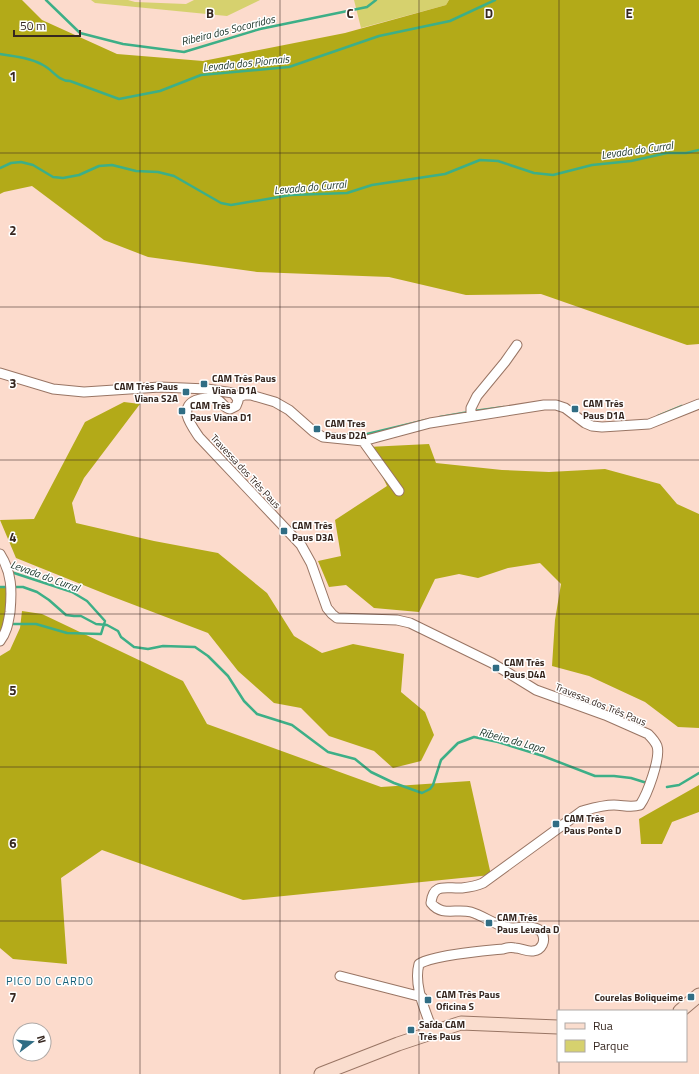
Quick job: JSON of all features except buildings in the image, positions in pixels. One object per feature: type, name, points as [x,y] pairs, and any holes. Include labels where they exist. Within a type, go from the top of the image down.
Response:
[{"type":"main road","points":[[681,1010],[699,995]]},
{"type":"main road","points":[[321,1074],[398,1044],[461,1023],[557,1027]]},
{"type":"street","points":[[471,416],[471,408],[477,396],[517,345]]},
{"type":"street","points":[[0,373],[53,389],[84,392],[160,386],[207,388],[233,394],[237,398],[244,395],[251,395],[275,402],[289,410],[322,437],[363,441],[430,423],[544,405],[556,405],[565,408],[585,423],[592,426],[619,426],[649,424],[699,404]]},
{"type":"street","name":"Travessa dos Três Paus","points":[[237,398],[236,406],[230,409],[215,399],[204,398],[190,404],[187,416],[192,428],[199,438],[301,545],[311,563],[327,608],[332,614],[338,618],[397,620],[410,623],[492,663],[536,690],[605,715],[648,734],[653,738],[657,746],[658,754],[652,776],[640,805],[633,807],[615,805],[597,806],[582,811],[483,883],[473,887],[439,888],[434,892],[431,903],[440,911],[469,912],[511,928],[532,927],[538,929],[542,933],[543,942],[542,946],[538,950],[532,951],[514,948],[474,952],[425,961],[419,964],[417,971],[418,985],[433,1032]]},
{"type":"street","points":[[363,441],[399,491]]},
{"type":"street","points":[[0,641],[7,628],[11,598],[11,585],[7,567],[2,558]]},
{"type":"street","points":[[340,976],[422,996]]},
{"type":"green space","points":[[91,0],[128,0],[135,2],[186,4],[194,0],[260,0],[227,16],[95,3]]},
{"type":"green space","points":[[354,0],[449,0],[446,5],[361,28]]},
{"type":"shaded area","points":[[0,0],[22,0],[42,20],[117,54],[203,61],[345,33],[446,5],[449,0],[699,0],[699,344],[687,345],[541,294],[466,295],[389,277],[257,272],[148,257],[104,240],[32,186],[0,194]]},
{"type":"shaded area","points":[[124,402],[140,404],[84,478],[72,503],[76,523],[154,541],[218,553],[267,593],[294,636],[322,653],[353,644],[404,654],[401,692],[425,712],[434,735],[421,761],[393,768],[374,751],[329,736],[301,708],[274,703],[238,671],[208,633],[16,558],[0,520],[34,519],[85,422]]},
{"type":"shaded area","points":[[429,444],[436,463],[502,470],[549,472],[605,469],[660,484],[677,504],[699,514],[699,728],[678,727],[645,702],[589,676],[552,666],[555,620],[561,584],[540,563],[508,568],[478,578],[459,574],[435,579],[419,612],[374,608],[346,585],[329,587],[318,561],[341,556],[335,520],[387,486],[368,447]]},
{"type":"shaded area","points":[[0,587],[9,587],[11,598],[0,641]]},
{"type":"shaded area","points":[[22,611],[42,614],[183,681],[207,724],[381,787],[470,781],[491,875],[243,900],[102,850],[61,878],[67,964],[13,959],[0,948],[0,656],[10,650],[20,628]]},
{"type":"shaded area","points":[[699,785],[699,812],[672,822],[662,844],[641,844],[639,819]]},
{"type":"waterway","name":"Ribeira dos Socorridos","points":[[46,0],[80,33],[123,44],[184,52],[260,29],[367,7],[376,0]]},
{"type":"waterway","name":"Levada dos Piornais","points":[[0,54],[33,61],[47,67],[66,81],[70,81],[119,99],[160,91],[201,75],[289,67],[379,36],[450,21],[495,0]]},
{"type":"waterway","name":"Levada do Curral","points":[[0,168],[11,163],[21,162],[33,165],[53,177],[63,178],[79,175],[99,166],[112,165],[136,171],[158,172],[174,176],[221,203],[231,205],[291,195],[347,193],[372,185],[445,174],[480,160],[498,161],[534,173],[553,175],[592,165],[631,161],[667,153],[686,153],[699,150]]},
{"type":"waterway","points":[[658,416],[682,406]]},
{"type":"waterway","points":[[474,411],[504,407]]},
{"type":"waterway","points":[[440,417],[469,412]]},
{"type":"waterway","points":[[342,435],[367,434],[426,420]]},
{"type":"waterway","name":"Levada do Curral","points":[[10,624],[36,624],[67,633],[101,634],[105,621],[87,601],[72,592],[11,572]]},
{"type":"waterway","name":"Ribeira da Lapa","points":[[0,587],[23,587],[37,592],[66,615],[81,616],[96,624],[107,625],[118,631],[121,637],[134,647],[148,649],[163,646],[195,647],[208,656],[228,676],[244,701],[257,714],[292,725],[328,752],[355,759],[371,772],[394,783],[422,793],[430,789],[433,785],[441,760],[458,743],[474,737],[498,742],[543,756],[595,776],[631,778],[647,783]]},
{"type":"waterway","points":[[667,787],[679,785],[699,773]]},
{"type":"place","name":"CAM Três Paus Viana D1A","points":[[204,384]]},
{"type":"place","name":"CAM Três Paus Viana S2A","points":[[186,392]]},
{"type":"place","name":"CAM Três Paus D1A","points":[[575,409]]},
{"type":"place","name":"CAM Três Paus Viana D1","points":[[182,411]]},
{"type":"place","name":"CAM Tres Paus D2A","points":[[317,429]]},
{"type":"place","name":"CAM Três Paus D3A","points":[[284,531]]},
{"type":"place","name":"CAM Três Paus D4A","points":[[496,668]]},
{"type":"place","name":"CAM Três Paus Ponte D","points":[[556,824]]},
{"type":"place","name":"CAM Três Paus Levada D","points":[[489,923]]},
{"type":"place","name":"Courelas Boliqueime","points":[[691,997]]},
{"type":"place","name":"CAM Três Paus Oficina S","points":[[428,1000]]},
{"type":"place","name":"Saída CAM Três Paus","points":[[411,1030]]},
{"type":"district","name":"PICO DO CARDO","points":[[50,981]]}]
